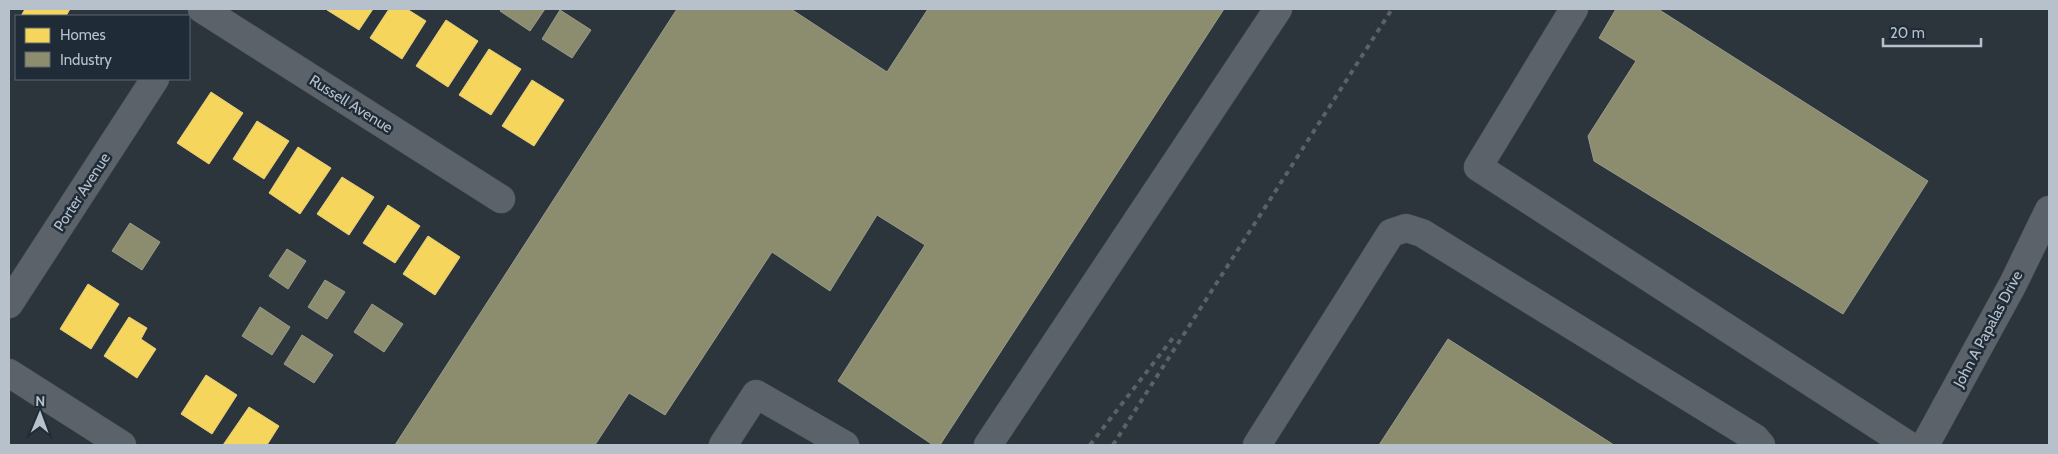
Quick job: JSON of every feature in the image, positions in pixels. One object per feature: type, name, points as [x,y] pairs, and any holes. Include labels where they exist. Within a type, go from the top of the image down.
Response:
[{"type":"street","points":[[190,26],[202,9]]},
{"type":"street","name":"Russell Avenue","points":[[202,9],[500,199]]},
{"type":"street","points":[[988,445],[1278,9]]},
{"type":"street","points":[[1574,9],[1478,167],[1908,445]]},
{"type":"street","name":"Porter Avenue","points":[[9,304],[154,80]]},
{"type":"street","name":"John A Papalas Drive","points":[[1925,445],[2014,284],[2049,210]]},
{"type":"street","points":[[1257,445],[1392,233],[1406,228],[1431,238],[1755,438],[1761,445]]},
{"type":"street","points":[[9,373],[122,445]]},
{"type":"street","points":[[723,445],[756,394],[845,445]]},
{"type":"building: Homes","points":[[25,9],[70,9],[67,15],[22,15]]},
{"type":"building: Homes","points":[[328,9],[373,9],[359,30]]},
{"type":"building: Homes","points":[[389,9],[407,9],[426,21],[402,59],[370,38]]},
{"type":"building: Homes","points":[[446,20],[478,41],[448,87],[416,66]]},
{"type":"building: Homes","points":[[489,49],[521,69],[491,115],[459,95]]},
{"type":"building: Homes","points":[[532,80],[564,100],[534,146],[502,126]]},
{"type":"building: Homes","points":[[211,92],[243,113],[209,164],[177,143]]},
{"type":"building: Homes","points":[[257,121],[289,141],[264,179],[233,159]]},
{"type":"building: Homes","points":[[298,147],[331,168],[300,214],[269,193]]},
{"type":"building: Homes","points":[[342,177],[374,197],[349,235],[317,214]]},
{"type":"building: Homes","points":[[388,205],[420,226],[395,263],[363,243]]},
{"type":"building: Homes","points":[[428,236],[460,257],[435,295],[403,274]]},
{"type":"building: Homes","points":[[88,284],[119,304],[91,349],[60,329]]},
{"type":"building: Homes","points":[[129,317],[147,328],[141,339],[156,349],[137,378],[104,356]]},
{"type":"building: Homes","points":[[206,375],[237,395],[212,434],[181,414]]},
{"type":"building: Homes","points":[[249,407],[279,426],[267,445],[223,445]]},
{"type":"building: Industry","points":[[502,9],[545,9],[530,31],[500,11]]},
{"type":"building: Industry","points":[[677,9],[791,9],[887,72],[928,9],[1224,9],[940,445],[933,445],[838,381],[925,245],[877,215],[830,291],[772,252],[665,415],[629,393],[595,445],[395,445]]},
{"type":"building: Industry","points":[[1616,9],[1658,9],[1928,181],[1843,314],[1594,161],[1588,136],[1636,61],[1599,38]]},
{"type":"building: Industry","points":[[560,10],[591,30],[572,58],[542,39]]},
{"type":"building: Industry","points":[[130,223],[160,242],[142,270],[112,251]]},
{"type":"building: Industry","points":[[287,249],[306,261],[288,289],[269,276]]},
{"type":"building: Industry","points":[[325,280],[345,292],[327,319],[308,307]]},
{"type":"building: Industry","points":[[372,304],[403,324],[384,352],[354,332]]},
{"type":"building: Industry","points":[[260,307],[290,327],[272,355],[242,336]]},
{"type":"building: Industry","points":[[302,335],[333,355],[314,383],[284,364]]},
{"type":"building: Industry","points":[[1448,339],[1614,445],[1379,445]]},
{"type":"railway","points":[[1113,445],[1392,9]]},
{"type":"railway","points":[[1090,445],[1176,334]]}]
